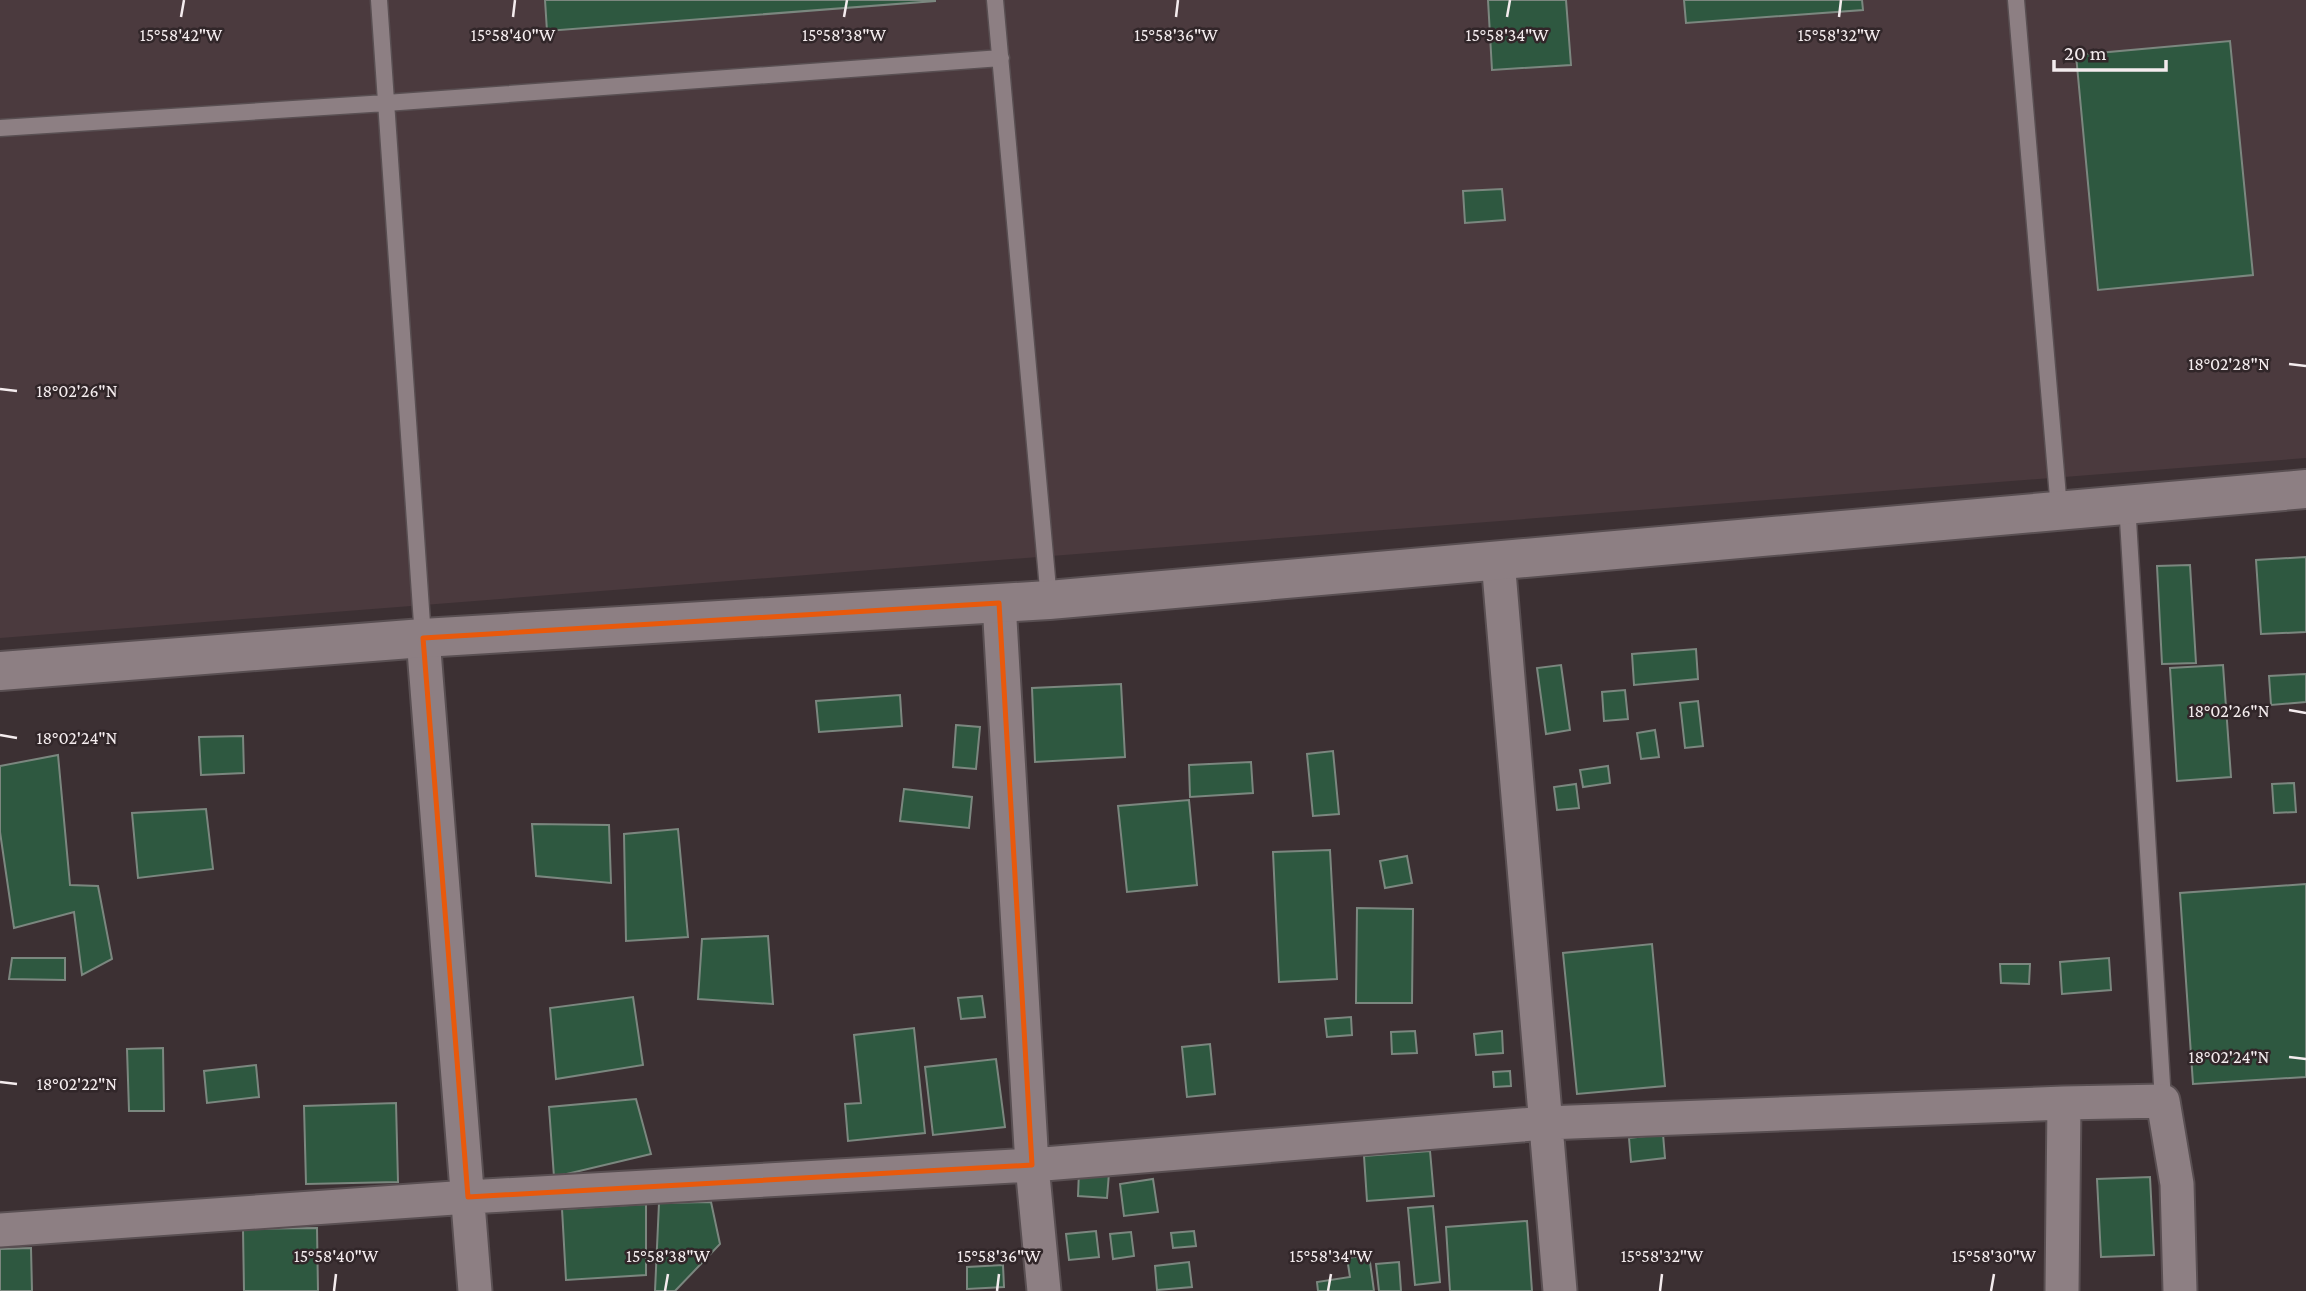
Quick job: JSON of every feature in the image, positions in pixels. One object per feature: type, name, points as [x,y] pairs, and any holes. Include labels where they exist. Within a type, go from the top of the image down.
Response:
[{"type":"street","points":[[0,671],[423,638],[1049,600],[2306,489]]},
{"type":"street","points":[[1498,560],[1560,1291]]},
{"type":"street","points":[[999,603],[1032,1165],[1044,1291]]},
{"type":"street","points":[[423,638],[475,1291]]},
{"type":"street","points":[[0,1230],[468,1197],[1032,1165],[1546,1124],[2163,1101],[2176,1184],[2180,1291]]},
{"type":"street","points":[[2062,1291],[2064,1103]]},
{"type":"lane","points":[[379,0],[423,638]]},
{"type":"lane","points":[[995,0],[1049,600]]},
{"type":"lane","points":[[2016,0],[2059,509]]},
{"type":"lane","points":[[0,128],[1000,58]]},
{"type":"lane","points":[[2127,503],[2163,1101]]},
{"type":"highlighted area","points":[[999,603],[1032,1165],[468,1197],[423,638]]},
{"type":"shaded area","points":[[0,0],[2306,0],[2306,458],[0,638]]},
{"type":"building","points":[[545,0],[935,0],[935,1],[547,31]]},
{"type":"building","points":[[1488,0],[1566,0],[1571,65],[1492,70]]},
{"type":"building","points":[[1684,0],[1862,0],[1863,10],[1686,23]]},
{"type":"building","points":[[2230,41],[2253,275],[2098,290],[2076,55]]},
{"type":"building","points":[[1502,189],[1505,220],[1465,223],[1463,191]]},
{"type":"building","points":[[2306,557],[2306,632],[2261,634],[2256,560]]},
{"type":"building","points":[[2190,565],[2196,663],[2162,664],[2157,566]]},
{"type":"building","points":[[1696,649],[1698,679],[1634,685],[1632,654]]},
{"type":"building","points":[[1561,665],[1570,730],[1546,734],[1537,668]]},
{"type":"building","points":[[2223,665],[2231,777],[2177,781],[2170,668]]},
{"type":"building","points":[[2306,674],[2306,702],[2271,705],[2269,676]]},
{"type":"building","points":[[1121,684],[1125,757],[1035,762],[1032,688]]},
{"type":"building","points":[[1625,690],[1628,719],[1604,721],[1602,692]]},
{"type":"building","points":[[900,695],[902,726],[819,732],[816,701]]},
{"type":"building","points":[[1698,701],[1703,746],[1685,748],[1680,703]]},
{"type":"building","points":[[956,725],[980,727],[976,769],[953,767]]},
{"type":"building","points":[[1655,730],[1659,757],[1641,759],[1637,733]]},
{"type":"building","points":[[243,736],[244,773],[201,775],[199,737]]},
{"type":"building","points":[[1333,751],[1339,814],[1313,816],[1307,754]]},
{"type":"building","points":[[58,755],[70,885],[98,886],[112,959],[82,975],[74,912],[14,928],[0,832],[0,766]]},
{"type":"building","points":[[1251,762],[1253,793],[1190,797],[1189,765]]},
{"type":"building","points":[[1608,766],[1610,783],[1583,787],[1580,770]]},
{"type":"building","points":[[2294,783],[2296,812],[2274,813],[2272,784]]},
{"type":"building","points":[[1576,784],[1579,808],[1557,810],[1554,787]]},
{"type":"building","points":[[904,789],[972,797],[969,828],[900,821]]},
{"type":"building","points":[[1189,800],[1197,885],[1127,892],[1118,806]]},
{"type":"building","points":[[206,809],[213,869],[138,878],[132,813]]},
{"type":"building","points":[[532,824],[609,825],[611,883],[536,876]]},
{"type":"building","points":[[678,829],[688,937],[626,941],[624,834]]},
{"type":"building","points":[[1330,850],[1337,979],[1279,982],[1273,852]]},
{"type":"building","points":[[1407,856],[1412,883],[1385,888],[1380,861]]},
{"type":"building","points":[[2306,884],[2306,1077],[2193,1084],[2180,893]]},
{"type":"building","points":[[1357,908],[1413,909],[1412,1003],[1356,1003]]},
{"type":"building","points":[[768,936],[773,1004],[698,999],[702,939]]},
{"type":"building","points":[[1652,944],[1665,1086],[1577,1094],[1563,953]]},
{"type":"building","points":[[12,958],[65,958],[65,980],[9,979]]},
{"type":"building","points":[[2109,958],[2111,990],[2062,994],[2060,962]]},
{"type":"building","points":[[2000,964],[2030,964],[2029,984],[2001,983]]},
{"type":"building","points":[[982,996],[985,1017],[961,1019],[958,998]]},
{"type":"building","points":[[633,997],[643,1065],[556,1079],[550,1008]]},
{"type":"building","points":[[1351,1017],[1352,1035],[1327,1037],[1325,1019]]},
{"type":"building","points":[[914,1028],[925,1133],[848,1141],[845,1104],[861,1103],[854,1035]]},
{"type":"building","points":[[1415,1031],[1417,1053],[1392,1054],[1391,1032]]},
{"type":"building","points":[[1502,1031],[1503,1053],[1476,1055],[1474,1034]]},
{"type":"building","points":[[1210,1044],[1215,1094],[1187,1097],[1182,1047]]},
{"type":"building","points":[[163,1048],[164,1111],[129,1111],[127,1049]]},
{"type":"building","points":[[996,1059],[1005,1127],[933,1135],[925,1067]]},
{"type":"building","points":[[256,1065],[259,1097],[207,1103],[204,1071]]},
{"type":"building","points":[[1510,1071],[1511,1086],[1494,1087],[1493,1072]]},
{"type":"building","points":[[636,1099],[651,1154],[554,1177],[549,1107]]},
{"type":"building","points":[[396,1103],[398,1182],[306,1184],[304,1106]]},
{"type":"building","points":[[1663,1134],[1665,1158],[1631,1162],[1629,1138]]},
{"type":"building","points":[[1430,1151],[1434,1196],[1367,1201],[1364,1156]]},
{"type":"building","points":[[1079,1171],[1109,1173],[1107,1198],[1078,1196]]},
{"type":"building","points":[[2150,1177],[2154,1255],[2101,1257],[2097,1179]]},
{"type":"building","points":[[1153,1179],[1158,1212],[1124,1216],[1120,1184]]},
{"type":"building","points":[[711,1202],[720,1244],[675,1291],[655,1291],[659,1203]]},
{"type":"building","points":[[646,1204],[646,1275],[566,1280],[562,1209]]},
{"type":"building","points":[[1433,1206],[1440,1282],[1415,1285],[1408,1208]]},
{"type":"building","points":[[1527,1221],[1532,1291],[1450,1291],[1446,1227]]},
{"type":"building","points":[[317,1228],[318,1291],[244,1291],[243,1229]]},
{"type":"building","points":[[1096,1231],[1099,1257],[1069,1260],[1066,1234]]},
{"type":"building","points":[[1194,1231],[1196,1246],[1173,1248],[1171,1233]]},
{"type":"building","points":[[1131,1232],[1134,1256],[1113,1259],[1110,1234]]},
{"type":"building","points":[[31,1248],[32,1291],[0,1291],[0,1249]]},
{"type":"building","points":[[1369,1255],[1374,1291],[1318,1291],[1317,1282],[1350,1277],[1347,1258]]},
{"type":"building","points":[[1189,1262],[1192,1287],[1157,1290],[1155,1266]]},
{"type":"building","points":[[1399,1262],[1401,1291],[1379,1291],[1376,1264]]},
{"type":"building","points":[[1003,1265],[1004,1287],[967,1289],[967,1267]]}]
